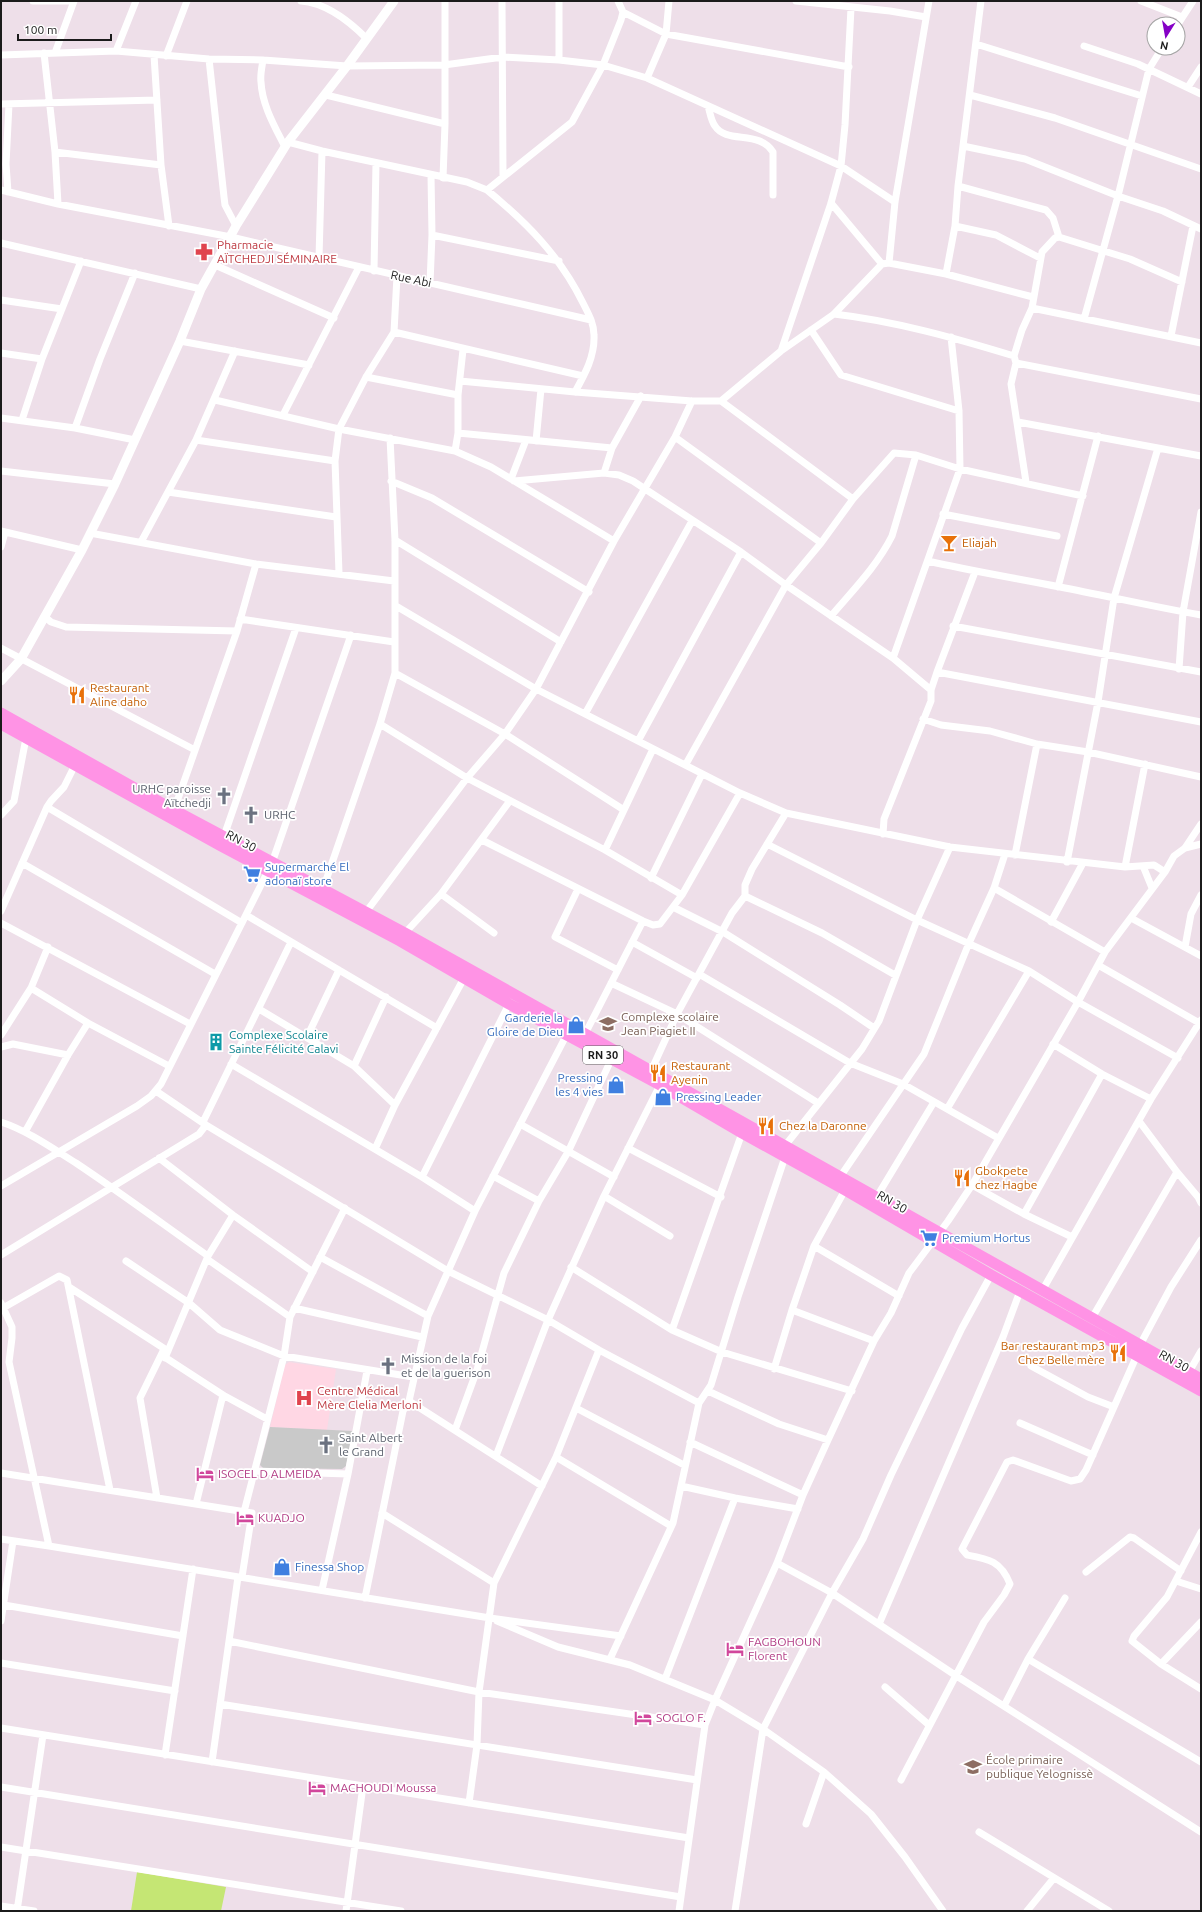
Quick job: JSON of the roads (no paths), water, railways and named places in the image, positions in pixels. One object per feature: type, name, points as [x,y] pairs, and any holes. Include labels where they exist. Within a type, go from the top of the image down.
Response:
[{"type":"main road","name":"RN 30","points":[[1,713],[174,810],[224,836],[270,867],[323,889],[366,912],[651,1071],[845,1190],[1092,1318],[1201,1391]]},
{"type":"main road","name":"RN 30","points":[[1,724],[270,867],[509,1004],[660,1085],[742,1133],[840,1177],[876,1198],[991,1275],[1020,1291],[1138,1350],[1189,1372],[1201,1379]]},
{"type":"street","points":[[32,1],[74,1],[55,53]]},
{"type":"street","points":[[116,51],[136,1]]},
{"type":"street","points":[[166,56],[187,1]]},
{"type":"street","points":[[301,1],[324,7],[353,25],[366,38]]},
{"type":"street","points":[[1,681],[21,659],[82,550],[115,484],[180,341],[201,289],[236,226],[287,144],[326,95],[394,1]]},
{"type":"street","points":[[443,178],[445,124],[445,1]]},
{"type":"street","points":[[502,1],[503,176]]},
{"type":"street","points":[[559,1],[559,60]]},
{"type":"street","points":[[618,1],[623,12],[666,34],[849,68]]},
{"type":"street","points":[[647,78],[666,34],[669,1]]},
{"type":"street","points":[[796,1],[890,11],[926,17]]},
{"type":"street","points":[[721,401],[781,351],[834,314],[886,263],[894,202],[929,1]]},
{"type":"street","points":[[946,274],[955,226],[958,186],[981,1]]},
{"type":"street","points":[[1141,1],[1179,16]]},
{"type":"street","points":[[1183,16],[1193,1]]},
{"type":"street","points":[[781,351],[831,203],[841,166],[849,68],[851,8]]},
{"type":"street","points":[[487,190],[572,122],[603,65],[623,12]]},
{"type":"street","points":[[976,44],[1142,96]]},
{"type":"street","points":[[1084,46],[1149,69],[1201,94]]},
{"type":"street","points":[[1,55],[116,51],[209,59],[263,60],[347,66],[444,65],[503,56],[603,65],[647,78],[841,166],[894,202]]},
{"type":"street","points":[[44,53],[55,152],[58,204]]},
{"type":"street","points":[[154,55],[161,165],[169,226]]},
{"type":"street","points":[[1084,319],[1102,249],[1118,196],[1149,69],[1157,56]]},
{"type":"street","points":[[209,59],[224,201],[236,226]]},
{"type":"street","points":[[263,60],[260,80],[262,95],[269,113],[287,144],[467,182],[487,190],[523,220],[559,261],[577,290],[592,320],[594,335],[593,353],[584,376],[575,392]]},
{"type":"street","points":[[1188,87],[1201,67]]},
{"type":"street","points":[[326,95],[445,124]]},
{"type":"street","points":[[970,95],[1055,118],[1201,169]]},
{"type":"street","points":[[1,104],[157,100]]},
{"type":"street","points":[[4,191],[9,104]]},
{"type":"street","points":[[708,106],[714,125],[718,131],[725,134],[764,142],[770,147],[773,152],[773,195]]},
{"type":"street","points":[[963,146],[1025,159],[1118,196],[1163,211],[1201,229]]},
{"type":"street","points":[[320,258],[322,151]]},
{"type":"street","points":[[55,152],[161,165]]},
{"type":"street","points":[[374,270],[376,163]]},
{"type":"street","points":[[430,283],[432,235],[431,175]]},
{"type":"street","points":[[958,186],[1046,210],[1053,218],[1059,237]]},
{"type":"street","name":"Rue Abi","points":[[4,191],[58,204],[231,237],[592,320]]},
{"type":"street","points":[[831,203],[886,263],[946,274],[1033,297]]},
{"type":"street","points":[[955,226],[996,235],[1040,258]]},
{"type":"street","points":[[1172,336],[1193,226]]},
{"type":"street","points":[[432,235],[559,261]]},
{"type":"street","points":[[1026,482],[1011,384],[1022,330],[1032,308],[1042,252],[1055,238],[1059,237],[1102,249],[1130,259],[1182,282]]},
{"type":"street","points":[[1,243],[201,289]]},
{"type":"street","points":[[22,420],[42,359],[81,261]]},
{"type":"street","points":[[214,265],[334,318]]},
{"type":"street","points":[[283,416],[359,267]]},
{"type":"street","points":[[75,428],[100,359],[135,273]]},
{"type":"street","points":[[339,573],[335,461],[339,429],[366,377],[394,332],[397,276]]},
{"type":"street","points":[[1,300],[62,309]]},
{"type":"street","points":[[1032,308],[1201,343]]},
{"type":"street","points":[[834,314],[872,318],[951,337],[1015,359],[1201,399]]},
{"type":"street","points":[[811,330],[842,376],[959,411]]},
{"type":"street","points":[[394,332],[463,350],[584,376]]},
{"type":"street","points":[[893,658],[960,468],[959,411],[951,337]]},
{"type":"street","points":[[180,341],[309,365]]},
{"type":"street","points":[[455,451],[458,433],[458,395],[463,350]]},
{"type":"street","points":[[141,542],[196,440],[215,400],[235,351]]},
{"type":"street","points":[[1,353],[42,359]]},
{"type":"street","points":[[366,377],[458,395]]},
{"type":"street","points":[[460,381],[692,401],[721,401],[853,499]]},
{"type":"street","points":[[536,441],[541,389]]},
{"type":"street","points":[[604,473],[612,448],[641,396]]},
{"type":"street","points":[[215,400],[339,429],[455,451],[479,460],[614,541]]},
{"type":"street","points":[[366,912],[467,778],[505,734],[536,690],[589,592],[614,541],[675,437],[692,401]]},
{"type":"street","points":[[1,418],[75,428],[135,440]]},
{"type":"street","points":[[1018,422],[1201,456]]},
{"type":"street","points":[[458,433],[612,448]]},
{"type":"street","points":[[1058,587],[1098,436]]},
{"type":"street","points":[[675,437],[822,543]]},
{"type":"street","points":[[323,889],[380,724],[395,672],[394,642],[396,606],[390,438]]},
{"type":"street","points":[[196,440],[335,461]]},
{"type":"street","points":[[512,480],[526,440]]},
{"type":"street","points":[[1067,862],[1098,702],[1104,653],[1114,598],[1158,448]]},
{"type":"street","points":[[686,764],[786,585],[822,543],[853,499],[894,452],[916,455],[960,468],[1083,496]]},
{"type":"street","points":[[831,616],[880,559],[886,548],[892,536],[916,455]]},
{"type":"street","points":[[1,471],[115,484]]},
{"type":"street","points":[[512,480],[604,473],[619,475],[633,481],[741,552],[786,585],[893,658],[931,690]]},
{"type":"street","points":[[391,481],[432,498],[589,592]]},
{"type":"street","points":[[168,492],[336,517]]},
{"type":"street","points":[[1179,669],[1183,612],[1201,512]]},
{"type":"street","points":[[943,514],[1057,536]]},
{"type":"street","points":[[585,714],[692,521]]},
{"type":"street","points":[[1,547],[3,531],[82,550]]},
{"type":"street","points":[[90,533],[256,564],[339,573],[394,581]]},
{"type":"street","points":[[394,540],[561,642]]},
{"type":"street","points":[[638,740],[741,552]]},
{"type":"street","points":[[928,561],[975,572],[1114,598],[1142,605],[1201,615]]},
{"type":"street","points":[[174,810],[237,631],[256,564]]},
{"type":"street","points":[[883,834],[884,819],[930,701],[931,690],[953,626],[975,572]]},
{"type":"street","points":[[396,606],[536,690],[686,764],[702,774],[786,814],[950,847],[1067,862],[1125,867],[1154,865],[1165,872]]},
{"type":"street","points":[[45,617],[51,622],[66,627],[237,631]]},
{"type":"street","points":[[240,619],[394,642]]},
{"type":"street","points":[[953,626],[1201,672]]},
{"type":"street","points":[[224,836],[296,628]]},
{"type":"street","points":[[1,1186],[60,1153],[137,1106],[156,1091],[270,867],[351,635]]},
{"type":"street","points":[[1,648],[195,750]]},
{"type":"street","points":[[395,672],[505,734],[624,810]]},
{"type":"street","points":[[937,672],[1201,722]]},
{"type":"street","points":[[923,719],[941,725],[990,731],[1037,744],[1088,752],[1201,777]]},
{"type":"street","points":[[380,724],[509,802],[605,850],[682,895]]},
{"type":"street","points":[[1,815],[14,801],[26,738]]},
{"type":"street","points":[[1015,855],[1037,744]]},
{"type":"street","points":[[605,850],[653,749]]},
{"type":"street","points":[[1,911],[47,807],[64,787],[74,764]]},
{"type":"street","points":[[1125,867],[1144,764]]},
{"type":"street","points":[[651,878],[702,774]]},
{"type":"street","points":[[482,840],[643,921],[653,925],[658,925],[682,895],[740,792]]},
{"type":"street","points":[[404,933],[441,894],[509,802]]},
{"type":"street","points":[[47,807],[242,923]]},
{"type":"street","points":[[651,1071],[677,1014],[732,913],[745,896],[745,885],[752,869],[786,814]]},
{"type":"street","points":[[679,1911],[705,1725],[777,1563],[798,1509],[828,1440],[852,1391],[874,1340],[891,1313],[909,1273],[972,1185],[1078,1002],[1105,952],[1165,872],[1174,856],[1185,848],[1201,824]]},
{"type":"street","points":[[767,844],[917,920],[1029,971],[1078,1002],[1178,1058]]},
{"type":"street","points":[[1185,848],[1201,844]]},
{"type":"street","points":[[610,1659],[671,1526],[699,1403],[708,1391],[722,1352],[784,1152],[818,1103],[862,1049],[874,1028],[917,920],[950,847]]},
{"type":"street","points":[[840,1177],[903,1084],[920,1062],[930,1042],[969,943],[994,888],[1005,854]]},
{"type":"street","points":[[22,863],[215,974]]},
{"type":"street","points":[[1051,922],[1083,863]]},
{"type":"street","points":[[1143,866],[1152,888]]},
{"type":"street","points":[[994,888],[1105,952]]},
{"type":"street","points":[[578,889],[555,937],[618,970]]},
{"type":"street","points":[[441,894],[494,933]]},
{"type":"street","points":[[1185,947],[1191,914],[1201,895]]},
{"type":"street","points":[[745,896],[822,933],[895,975]]},
{"type":"street","points":[[673,907],[722,932],[874,1028]]},
{"type":"street","points":[[246,915],[437,1028]]},
{"type":"street","points":[[1131,918],[1201,956]]},
{"type":"street","points":[[585,1034],[643,921]]},
{"type":"street","points":[[1,923],[190,1024]]},
{"type":"street","points":[[1,1255],[113,1188],[199,1134],[231,1064],[291,942]]},
{"type":"street","points":[[632,942],[698,976],[850,1063],[903,1084],[998,1138]]},
{"type":"street","points":[[1,1035],[31,988],[48,947]]},
{"type":"street","points":[[1042,1291],[1151,1099],[1200,1022],[1098,965]]},
{"type":"street","points":[[307,1037],[339,970]]},
{"type":"street","points":[[947,1110],[1029,971]]},
{"type":"street","points":[[375,1149],[395,1106],[464,978]]},
{"type":"street","points":[[612,983],[677,1014],[818,1103]]},
{"type":"street","points":[[31,988],[88,1023],[169,1066]]},
{"type":"street","points":[[354,1066],[386,997]]},
{"type":"street","points":[[422,1177],[509,1004]]},
{"type":"street","points":[[259,1008],[354,1066],[395,1106]]},
{"type":"street","points":[[25,1132],[68,1055],[88,1023]]},
{"type":"street","points":[[365,1598],[403,1411],[409,1401],[422,1337],[428,1316],[475,1211],[567,1034]]},
{"type":"street","points":[[1,1047],[13,1044],[68,1055]]},
{"type":"street","points":[[1053,1044],[1102,1074],[1151,1099]]},
{"type":"street","points":[[455,1430],[479,1362],[496,1295],[504,1272],[539,1201],[568,1152],[611,1060]]},
{"type":"street","points":[[231,1064],[422,1177],[475,1211]]},
{"type":"street","points":[[1024,1214],[1102,1074]]},
{"type":"street","points":[[496,1456],[548,1320],[571,1267],[604,1196],[660,1085]]},
{"type":"street","points":[[156,1091],[205,1123],[448,1271],[548,1320],[599,1350],[699,1403]]},
{"type":"street","points":[[876,1198],[934,1102]]},
{"type":"street","points":[[1139,1121],[1177,1172],[1198,1197],[1201,1203]]},
{"type":"street","points":[[1,1122],[25,1132],[113,1188],[207,1258],[290,1317]]},
{"type":"street","points":[[520,1124],[614,1177]]},
{"type":"street","points":[[672,1330],[721,1197],[742,1133]]},
{"type":"street","points":[[628,1148],[721,1197]]},
{"type":"street","points":[[159,1158],[233,1215],[313,1272]]},
{"type":"street","points":[[1092,1318],[1177,1172]]},
{"type":"street","points":[[493,1176],[539,1201]]},
{"type":"street","points":[[972,1185],[1024,1214],[1072,1237]]},
{"type":"street","points":[[774,1369],[814,1246],[845,1190]]},
{"type":"street","points":[[604,1196],[670,1236]]},
{"type":"street","points":[[244,1512],[284,1356],[290,1317],[344,1208]]},
{"type":"street","points":[[157,1498],[140,1398],[165,1353],[189,1303],[207,1258],[233,1215]]},
{"type":"street","points":[[901,1780],[984,1622],[1004,1596],[1010,1584],[1006,1574],[997,1564],[989,1560],[966,1555],[962,1549],[1007,1462],[1013,1460],[1071,1481],[1080,1479],[1093,1455],[1138,1350],[1172,1287],[1201,1240]]},
{"type":"street","points":[[814,1246],[899,1296]]},
{"type":"street","points":[[320,1257],[428,1316]]},
{"type":"street","points":[[126,1261],[189,1303],[220,1330],[284,1356],[413,1378]]},
{"type":"street","points":[[571,1267],[672,1330],[722,1352],[774,1369],[852,1391]]},
{"type":"street","points":[[735,1911],[763,1728],[832,1593],[863,1539],[891,1475],[962,1328],[991,1275]]},
{"type":"street","points":[[49,1546],[9,1362],[12,1327],[3,1309],[58,1276],[67,1280],[69,1287],[110,1490]]},
{"type":"street","points":[[69,1287],[223,1395],[267,1419]]},
{"type":"street","points":[[879,1624],[1003,1336],[1020,1291]]},
{"type":"street","points":[[294,1308],[422,1337]]},
{"type":"street","points":[[792,1310],[874,1340]]},
{"type":"street","points":[[469,1803],[477,1745],[479,1692],[494,1583],[556,1457],[599,1350]]},
{"type":"street","points":[[1189,1372],[1201,1351]]},
{"type":"street","points":[[1031,1366],[1088,1397],[1114,1407]]},
{"type":"street","points":[[322,1590],[348,1474],[367,1371]]},
{"type":"street","points":[[708,1391],[779,1424],[828,1440]]},
{"type":"street","points":[[196,1504],[223,1395]]},
{"type":"street","points":[[409,1401],[542,1486]]},
{"type":"street","points":[[576,1408],[684,1465]]},
{"type":"street","points":[[1020,1423],[1093,1455]]},
{"type":"street","points":[[690,1442],[804,1495]]},
{"type":"street","points":[[556,1457],[671,1526]]},
{"type":"street","points":[[254,1471],[348,1474]]},
{"type":"street","points":[[1,1473],[35,1477],[252,1514],[229,1641],[212,1762]]},
{"type":"street","points":[[681,1486],[734,1498],[798,1509]]},
{"type":"street","points":[[665,1679],[734,1498]]},
{"type":"street","points":[[382,1513],[494,1583]]},
{"type":"street","points":[[1201,1532],[1167,1597],[1134,1636],[1132,1641],[1161,1664],[1201,1689]]},
{"type":"street","points":[[1086,1572],[1130,1538],[1134,1538],[1181,1571]]},
{"type":"street","points":[[1,1539],[490,1618],[621,1636]]},
{"type":"street","points":[[1,1621],[13,1541]]},
{"type":"street","points":[[777,1563],[832,1593],[955,1675],[1201,1832]]},
{"type":"street","points":[[166,1755],[193,1569]]},
{"type":"street","points":[[1176,1581],[1201,1589]]},
{"type":"street","points":[[1004,1706],[1028,1659],[1064,1598]]},
{"type":"street","points":[[4,1605],[183,1636]]},
{"type":"street","points":[[490,1618],[558,1647],[610,1659],[665,1679],[715,1700],[763,1728],[824,1772],[871,1814],[905,1857],[943,1911]]},
{"type":"street","points":[[1161,1664],[1201,1622]]},
{"type":"street","points":[[229,1641],[479,1692],[705,1725]]},
{"type":"street","points":[[1028,1659],[1201,1762]]},
{"type":"street","points":[[1,1664],[175,1691]]},
{"type":"street","points":[[885,1687],[929,1725]]},
{"type":"street","points":[[220,1704],[698,1780]]},
{"type":"street","points":[[1,1728],[689,1838]]},
{"type":"street","points":[[17,1910],[43,1735]]},
{"type":"street","points":[[806,1824],[824,1772]]},
{"type":"street","points":[[346,1911],[363,1786]]},
{"type":"street","points":[[1,1788],[35,1792],[355,1846],[681,1897]]},
{"type":"street","points":[[978,1832],[1109,1911]]},
{"type":"street","points":[[1,1847],[401,1911]]},
{"type":"street","points":[[1027,1911],[1054,1878]]},
{"type":"street","points":[[1,1906],[17,1910],[34,1911]]},
{"type":"place","name":"Pharmacie AÏTCHEDJI SÉMINAIRE","points":[[204,252]]},
{"type":"place","name":"Eliajah","points":[[949,543]]},
{"type":"place","name":"Restaurant Aline daho","points":[[77,695]]},
{"type":"place","name":"URHC paroisse Aïtchedji","points":[[224,796]]},
{"type":"place","name":"URHC","points":[[251,815]]},
{"type":"place","name":"Supermarché El adonaï store","points":[[252,874]]},
{"type":"place","name":"Complexe scolaire Jean Piagiet II","points":[[608,1024]]},
{"type":"place","name":"Garderie la Gloire de Dieu","points":[[576,1025]]},
{"type":"place","name":"Complexe Scolaire Sainte Félicité Calavi","points":[[216,1042]]},
{"type":"place","name":"Restaurant Ayenin","points":[[658,1073]]},
{"type":"place","name":"Pressing les 4 vies","points":[[616,1085]]},
{"type":"place","name":"Pressing Leader","points":[[663,1097]]},
{"type":"place","name":"Chez la Daronne","points":[[766,1126]]},
{"type":"place","name":"Gbokpete chez Hagbe","points":[[962,1178]]},
{"type":"place","name":"Premium Hortus","points":[[929,1238]]},
{"type":"place","name":"Bar restaurant mp3 Chez Belle mère","points":[[1118,1353]]},
{"type":"place","name":"Mission de la foi et de la guerison","points":[[388,1366]]},
{"type":"place","name":"Centre Médical Mère Clelia Merloni","points":[[304,1398]]},
{"type":"place","name":"Saint Albert le Grand","points":[[326,1445]]},
{"type":"place","name":"ISOCEL D ALMEIDA","points":[[205,1474]]},
{"type":"place","name":"KUADJO","points":[[245,1518]]},
{"type":"place","name":"Finessa Shop","points":[[282,1567]]},
{"type":"place","name":"FAGBOHOUN Florent","points":[[735,1649]]},
{"type":"place","name":"SOGLO F.","points":[[643,1718]]},
{"type":"place","name":"École primaire publique Yelognissè","points":[[973,1767]]},
{"type":"place","name":"MACHOUDI Moussa","points":[[317,1788]]}]
